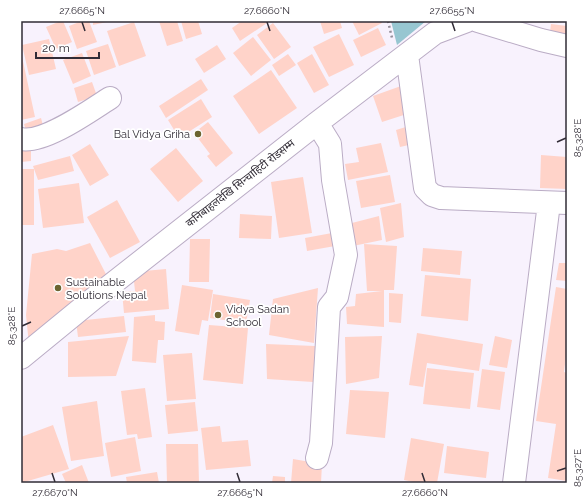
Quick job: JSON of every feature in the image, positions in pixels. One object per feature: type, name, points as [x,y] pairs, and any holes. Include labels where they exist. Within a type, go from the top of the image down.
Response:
[{"type":"street","name":"कनिबाहलदेखि सिन्चाहिटी रोडसम्म","points":[[21,358],[93,299],[316,123],[435,34],[467,21]]},
{"type":"street","points":[[478,21],[541,40],[567,46]]},
{"type":"street","points":[[406,55],[425,188],[432,195],[441,198],[558,203],[514,483]]},
{"type":"street","points":[[21,138],[36,138],[58,130],[110,98]]},
{"type":"street","points":[[316,123],[330,144],[333,180],[346,255],[337,297],[329,307],[321,443],[317,458]]},
{"type":"water","points":[[391,21],[426,21],[397,45]]},
{"type":"building","points":[[63,21],[72,42],[56,49],[46,27]]},
{"type":"building","points":[[82,21],[89,21],[97,42],[77,49],[69,26]]},
{"type":"building","points":[[93,21],[107,21],[107,22],[93,25]]},
{"type":"building","points":[[159,21],[177,21],[183,41],[167,46]]},
{"type":"building","points":[[181,21],[198,21],[202,34],[186,39]]},
{"type":"building","points":[[242,21],[270,21],[240,41],[232,28]]},
{"type":"building","points":[[320,21],[340,21],[342,28],[324,34]]},
{"type":"building","points":[[352,21],[381,21],[382,23],[359,35]]},
{"type":"building","points":[[134,22],[146,56],[119,66],[107,31]]},
{"type":"building","points":[[273,23],[291,47],[274,59],[257,35]]},
{"type":"building","points":[[551,24],[567,26],[567,43],[549,40]]},
{"type":"building","points":[[378,28],[386,45],[361,57],[353,40]]},
{"type":"building","points":[[339,34],[354,65],[329,77],[313,47]]},
{"type":"building","points":[[253,37],[271,60],[251,76],[233,53]]},
{"type":"building","points":[[49,39],[56,69],[29,75],[22,45]]},
{"type":"building","points":[[108,44],[116,67],[94,75],[86,51]]},
{"type":"building","points":[[217,45],[226,59],[204,73],[195,59]]},
{"type":"building","points":[[21,52],[35,117],[21,120]]},
{"type":"building","points":[[82,53],[91,76],[73,84],[63,60]]},
{"type":"building","points":[[288,54],[296,65],[279,76],[272,65]]},
{"type":"building","points":[[312,54],[329,85],[314,93],[297,63]]},
{"type":"building","points":[[271,70],[297,108],[259,134],[233,96]]},
{"type":"building","points":[[201,79],[208,90],[166,118],[159,106]]},
{"type":"building","points":[[92,82],[97,96],[78,102],[74,88]]},
{"type":"building","points":[[401,86],[410,113],[382,122],[373,96]]},
{"type":"building","points":[[201,99],[212,117],[179,138],[168,120]]},
{"type":"building","points":[[41,118],[45,133],[28,138],[24,124]]},
{"type":"building","points":[[208,122],[233,153],[216,167],[207,156],[210,154],[194,133]]},
{"type":"building","points":[[409,126],[413,144],[400,147],[396,130]]},
{"type":"building","points":[[31,142],[31,161],[21,162],[21,143]]},
{"type":"building","points":[[381,143],[388,172],[348,180],[345,164],[359,162],[356,148]]},
{"type":"building","points":[[90,144],[109,175],[90,186],[72,155]]},
{"type":"building","points":[[176,148],[203,181],[178,202],[150,169]]},
{"type":"building","points":[[541,155],[567,157],[567,189],[540,188]]},
{"type":"building","points":[[70,156],[74,171],[38,180],[33,166]]},
{"type":"building","points":[[21,169],[34,169],[34,225],[21,225]]},
{"type":"building","points":[[390,175],[395,202],[361,208],[356,181]]},
{"type":"building","points":[[303,177],[312,233],[279,238],[271,182]]},
{"type":"building","points":[[79,183],[84,223],[43,228],[38,189]]},
{"type":"building","points":[[117,200],[140,242],[110,258],[87,217]]},
{"type":"building","points":[[401,203],[404,237],[386,242],[380,208]]},
{"type":"building","points":[[240,214],[272,216],[271,239],[239,238]]},
{"type":"building","points":[[379,216],[382,240],[353,246],[348,224]]},
{"type":"building","points":[[332,233],[335,246],[307,251],[305,238]]},
{"type":"building","points":[[190,239],[210,239],[209,282],[189,282]]},
{"type":"building","points":[[90,243],[109,280],[29,345],[26,315],[32,254],[57,249],[66,251]]},
{"type":"building","points":[[364,244],[397,246],[394,290],[384,290],[384,327],[347,324],[346,307],[355,306],[356,294],[382,291],[367,291]]},
{"type":"building","points":[[423,248],[462,251],[460,275],[421,271]]},
{"type":"building","points":[[559,263],[567,263],[567,281],[556,280]]},
{"type":"building","points":[[166,269],[169,309],[124,313],[122,292],[135,291],[133,272]]},
{"type":"building","points":[[425,275],[471,279],[468,321],[421,316]]},
{"type":"building","points":[[182,285],[213,290],[208,321],[202,320],[199,335],[175,331]]},
{"type":"building","points":[[556,287],[567,289],[567,349],[564,372],[567,373],[567,481],[548,478],[556,424],[536,421]]},
{"type":"building","points":[[318,288],[314,343],[269,335],[273,299]]},
{"type":"building","points":[[389,293],[403,294],[401,323],[389,322]]},
{"type":"building","points":[[213,294],[250,300],[246,323],[210,318]]},
{"type":"building","points":[[155,315],[155,321],[165,322],[164,340],[158,340],[156,363],[132,361],[134,317]]},
{"type":"building","points":[[124,316],[126,332],[78,337],[76,321]]},
{"type":"building","points":[[209,325],[248,328],[243,384],[203,380]]},
{"type":"building","points":[[417,333],[483,344],[479,371],[427,363],[423,387],[409,385]]},
{"type":"building","points":[[129,336],[116,376],[68,377],[68,342]]},
{"type":"building","points":[[382,336],[379,378],[346,384],[345,337]]},
{"type":"building","points":[[495,336],[512,340],[507,368],[489,365]]},
{"type":"building","points":[[266,344],[315,346],[313,382],[267,379]]},
{"type":"building","points":[[192,353],[196,399],[167,401],[163,355]]},
{"type":"building","points":[[427,368],[474,373],[470,409],[423,404]]},
{"type":"building","points":[[482,369],[505,372],[500,410],[477,407]]},
{"type":"building","points":[[145,388],[152,437],[138,439],[137,434],[127,435],[121,391]]},
{"type":"building","points":[[350,390],[389,392],[385,438],[346,434]]},
{"type":"building","points":[[97,401],[104,456],[71,461],[62,407]]},
{"type":"building","points":[[195,402],[198,431],[168,434],[165,405]]},
{"type":"building","points":[[53,425],[69,469],[21,483],[21,437]]},
{"type":"building","points":[[220,426],[222,442],[248,440],[251,466],[206,470],[201,428]]},
{"type":"building","points":[[135,437],[141,471],[111,477],[105,443]]},
{"type":"building","points":[[411,438],[444,444],[437,483],[418,483],[404,480]]},
{"type":"building","points":[[166,444],[198,444],[199,483],[167,483]]},
{"type":"building","points":[[447,446],[489,452],[486,478],[444,473]]},
{"type":"building","points":[[293,459],[322,464],[321,483],[291,483]]},
{"type":"building","points":[[82,465],[89,483],[66,483],[62,474]]},
{"type":"building","points":[[157,472],[159,483],[127,483],[126,477]]},
{"type":"building","points":[[273,476],[285,477],[285,483],[272,483]]},
{"type":"place","name":"Bal Vidya Griha","points":[[198,134]]},
{"type":"place","name":"Sustainable Solutions Nepal","points":[[58,288]]},
{"type":"place","name":"Vidya Sadan School","points":[[218,315]]}]
